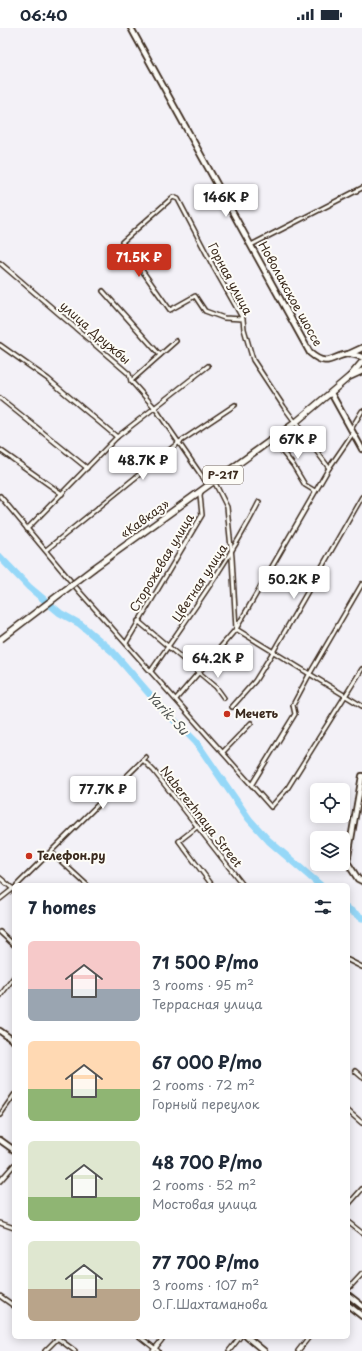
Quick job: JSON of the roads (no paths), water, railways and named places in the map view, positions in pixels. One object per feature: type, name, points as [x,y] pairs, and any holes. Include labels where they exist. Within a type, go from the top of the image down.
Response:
[{"type":"highway","points":[[348,354],[362,348]]},
{"type":"highway","name":"Р-217","points":[[349,377],[362,362]]},
{"type":"highway","name":"«Кавказ»","points":[[1,640],[94,568],[296,422],[349,377],[362,371]]},
{"type":"main road","name":"Новолакское шоссе","points":[[131,28],[310,353],[316,358],[323,360],[329,360],[348,354],[362,357]]},
{"type":"main road","points":[[331,393],[362,449]]},
{"type":"main road","points":[[360,880],[347,862],[362,776]]},
{"type":"main road","points":[[0,1031],[12,1040]]},
{"type":"main road","points":[[0,1140],[12,1149]]},
{"type":"main road","points":[[350,1297],[362,1306]]},
{"type":"main road","points":[[350,1307],[362,1316]]},
{"type":"main road","points":[[249,1339],[264,1351]]},
{"type":"street","points":[[251,245],[362,188]]},
{"type":"street","name":"Горная улица","points":[[243,319],[224,318],[205,311],[195,296],[170,310],[122,242],[173,197],[178,199],[243,319],[244,329],[253,360],[284,407],[329,468]]},
{"type":"street","name":"улица Дружбы","points":[[0,263],[129,374],[131,381],[155,408],[208,485]]},
{"type":"street","points":[[103,291],[160,356]]},
{"type":"street","points":[[131,381],[176,341]]},
{"type":"street","points":[[0,345],[48,379],[116,438]]},
{"type":"street","points":[[27,529],[116,438],[208,366]]},
{"type":"street","points":[[0,398],[87,468]]},
{"type":"street","points":[[46,550],[178,443],[235,405]]},
{"type":"street","points":[[176,699],[236,629],[315,491],[352,431],[362,411]]},
{"type":"street","points":[[272,439],[293,465],[305,485],[315,491]]},
{"type":"street","points":[[0,450],[62,494]]},
{"type":"street","points":[[214,481],[227,507],[232,551],[236,629]]},
{"type":"street","name":"Сторожевая улица","points":[[126,643],[202,515],[200,495],[202,490]]},
{"type":"street","points":[[0,496],[46,550],[79,592],[271,807],[287,789],[362,669]]},
{"type":"street","points":[[232,707],[255,681],[273,652],[362,497]]},
{"type":"street","name":"Цветная улица","points":[[151,671],[197,606],[246,528],[259,502]]},
{"type":"street","points":[[252,784],[295,714],[293,705],[362,584]]},
{"type":"street","points":[[138,621],[216,688],[224,698]]},
{"type":"street","points":[[236,629],[362,706]]},
{"type":"street","points":[[223,752],[251,723]]},
{"type":"street","name":"Naberezhnaya Street","points":[[51,852],[144,759],[241,883]]},
{"type":"street","points":[[197,826],[180,841],[211,883]]},
{"type":"street","points":[[19,883],[51,852],[85,883]]},
{"type":"street","points":[[0,878],[12,887]]},
{"type":"street","points":[[0,899],[12,890]]},
{"type":"street","points":[[0,932],[12,943]]},
{"type":"street","points":[[350,961],[362,967]]},
{"type":"street","points":[[0,996],[12,980]]},
{"type":"street","points":[[355,1071],[362,1077]]},
{"type":"street","points":[[0,1115],[12,1099]]},
{"type":"street","points":[[350,1113],[362,1123]]},
{"type":"street","points":[[0,1181],[12,1167]]},
{"type":"street","points":[[350,1203],[362,1189]]},
{"type":"street","points":[[0,1223],[12,1227]]},
{"type":"street","points":[[350,1224],[362,1233]]},
{"type":"street","points":[[350,1286],[362,1274]]},
{"type":"street","points":[[0,1296],[12,1305]]},
{"type":"street","points":[[45,1351],[57,1339]]},
{"type":"street","points":[[59,1339],[75,1351]]},
{"type":"street","points":[[142,1339],[155,1350],[163,1339]]},
{"type":"street","points":[[229,1351],[238,1339]]},
{"type":"street","points":[[298,1351],[307,1339]]},
{"type":"waterway","name":"Yarik-Su","points":[[0,557],[29,587],[60,613],[80,624],[113,652],[159,705],[196,742],[249,819],[269,841],[318,883]]},
{"type":"waterway","name":"Yarik-Su","points":[[350,910],[362,918]]},
{"type":"place","name":"Мечеть","points":[[227,714]]},
{"type":"place","name":"Телефон.ру","points":[[29,856]]}]
